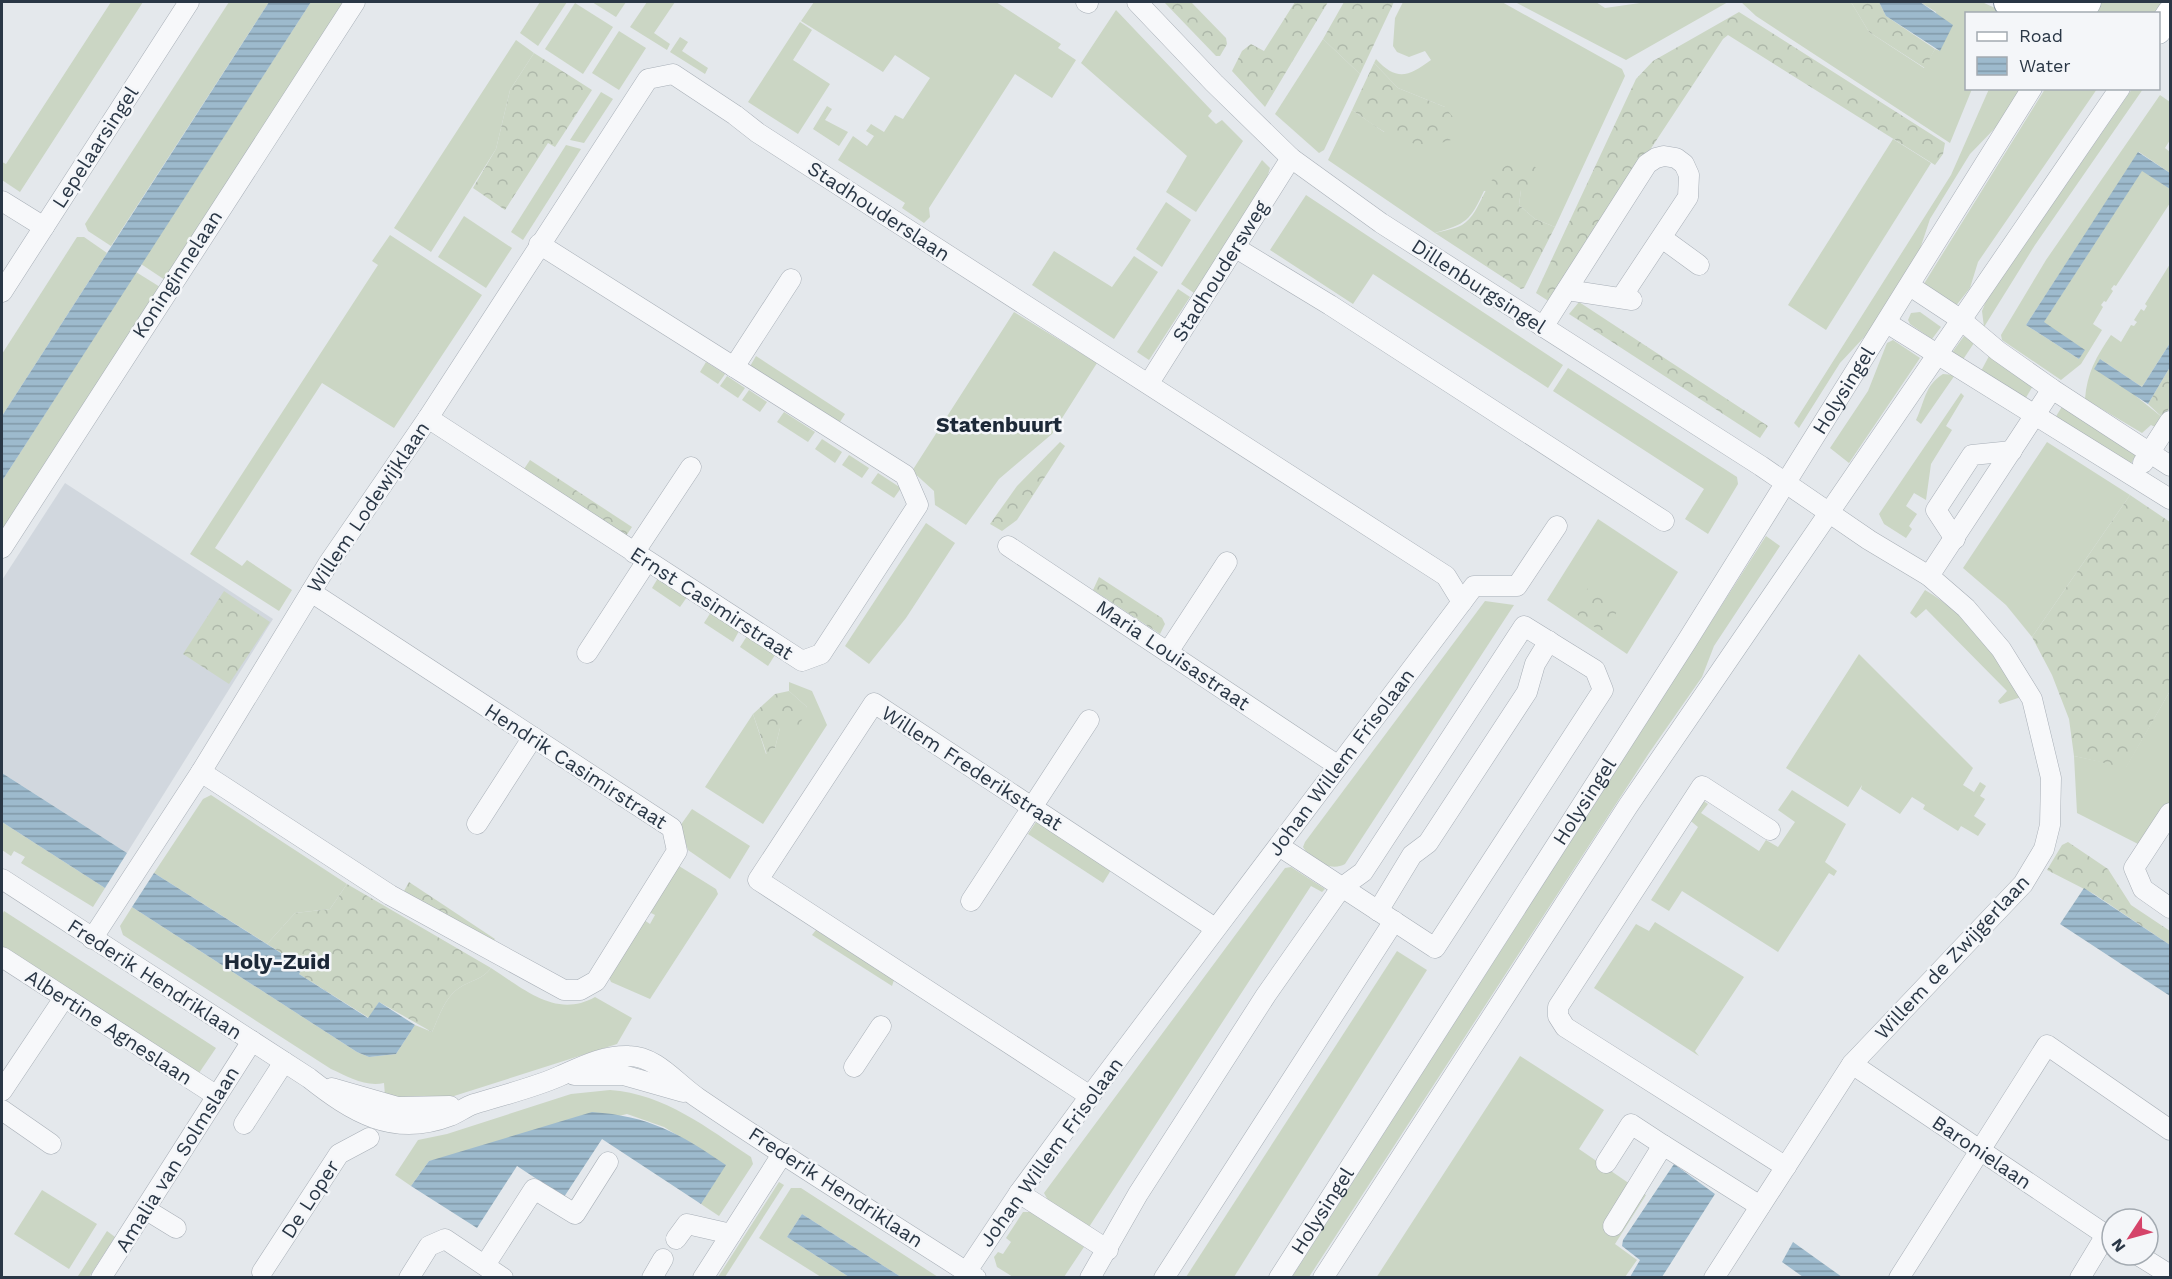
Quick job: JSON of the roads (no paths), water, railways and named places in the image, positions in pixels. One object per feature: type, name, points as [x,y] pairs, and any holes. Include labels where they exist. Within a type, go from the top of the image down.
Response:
[{"type":"highway","points":[[2008,2],[2023,12]]},
{"type":"highway","points":[[2050,2],[2064,12]]},
{"type":"main road","points":[[2160,28],[2170,13]]},
{"type":"street","name":"Lepelaarsingel","points":[[2,292],[189,2]]},
{"type":"street","name":"Koninginnelaan","points":[[2,548],[355,2]]},
{"type":"street","name":"Dillenburgsingel","points":[[1137,2],[1214,83],[1291,158],[1381,223],[1855,529]]},
{"type":"street","name":"Stadhouderslaan","points":[[648,79],[673,74],[758,133],[1108,359],[1149,383]]},
{"type":"street","name":"Willem Lodewijklaan","points":[[92,939],[201,772],[311,592],[428,418],[648,79]]},
{"type":"street","name":"Holysingel","points":[[1279,1278],[1787,483],[2030,90]]},
{"type":"street","name":"Holysingel","points":[[1323,1278],[1628,806],[1960,318],[2119,90]]},
{"type":"street","points":[[1543,327],[1647,164],[1664,156],[1676,158],[1684,164],[1689,175],[1688,198],[1662,238],[1628,299],[1567,290]]},
{"type":"street","name":"Stadhoudersweg","points":[[1149,383],[1291,158]]},
{"type":"street","points":[[2,201],[44,227]]},
{"type":"street","points":[[1662,238],[1698,265]]},
{"type":"street","name":"Ernst Casimirstraat","points":[[428,418],[802,661],[821,654],[918,505],[904,475],[539,244]]},
{"type":"street","points":[[1236,248],[1330,305],[1664,521]]},
{"type":"street","points":[[734,367],[790,279]]},
{"type":"street","points":[[1910,286],[1960,318],[1998,351],[2170,466]]},
{"type":"street","points":[[1887,323],[2170,499]]},
{"type":"street","points":[[1149,383],[1446,576],[1462,602]]},
{"type":"street","points":[[1929,576],[2052,388]]},
{"type":"street","points":[[2134,475],[2170,421]]},
{"type":"street","points":[[1955,539],[1936,510],[1972,455],[2012,451]]},
{"type":"street","points":[[587,654],[691,467]]},
{"type":"street","name":"Johan Willem Frisolaan","points":[[971,1274],[1019,1193],[1337,765],[1474,586],[1517,585],[1557,526]]},
{"type":"street","name":"Willem de Zwijgerlaan","points":[[1714,1278],[1852,1064],[2023,884],[2044,849],[2050,825],[2051,778],[2032,699],[2001,649],[1966,608],[1929,576],[1855,529]]},
{"type":"street","name":"Maria Louisastraat","points":[[1008,546],[1337,765]]},
{"type":"street","points":[[1168,652],[1227,562]]},
{"type":"street","name":"Hendrik Casimirstraat","points":[[201,772],[390,895],[564,990],[580,990],[596,981],[677,851],[672,828],[311,592]]},
{"type":"street","points":[[1090,1278],[1138,1194],[1247,1025],[1341,888],[1363,872],[1524,626],[1595,670],[1603,690],[1435,948],[1341,888],[1278,846]]},
{"type":"street","points":[[1164,1278],[1386,916],[1412,855],[1428,843],[1527,692],[1534,664],[1549,641]]},
{"type":"street","name":"Willem Frederikstraat","points":[[1090,1096],[758,879],[874,703],[1215,928]]},
{"type":"street","points":[[971,901],[1089,720]]},
{"type":"street","points":[[477,824],[533,737]]},
{"type":"street","points":[[1770,830],[1702,786],[1558,1006],[1558,1016],[1565,1028],[1786,1167]]},
{"type":"street","points":[[2170,813],[2134,868],[2143,889],[2170,908]]},
{"type":"street","name":"Frederik Hendriklaan","points":[[2,879],[309,1078],[344,1093],[398,1107],[468,1106],[559,1076],[622,1075],[695,1097],[971,1274]]},
{"type":"street","name":"Albertine Agneslaan","points":[[2,957],[217,1096]]},
{"type":"street","points":[[2,1091],[64,998]]},
{"type":"street","points":[[854,1067],[881,1026]]},
{"type":"street","name":"Amalia van Solmslaan","points":[[101,1278],[252,1041]]},
{"type":"street","points":[[1899,1278],[2047,1045],[2170,1130]]},
{"type":"street","name":"Amalia van Solmslaan","points":[[244,1124],[284,1062]]},
{"type":"street","name":"Baronielaan","points":[[1852,1064],[2100,1231]]},
{"type":"street","points":[[2,1110],[51,1144]]},
{"type":"street","points":[[1606,1163],[1631,1124],[1760,1206]]},
{"type":"street","name":"De Loper","points":[[262,1272],[339,1154],[369,1138]]},
{"type":"street","points":[[1613,1226],[1663,1145]]},
{"type":"street","points":[[703,1278],[783,1153]]},
{"type":"street","points":[[485,1265],[534,1189],[575,1214],[608,1162]]},
{"type":"street","points":[[1019,1193],[1108,1250]]},
{"type":"street","points":[[146,1209],[176,1228]]},
{"type":"street","points":[[676,1239],[687,1224],[731,1234]]},
{"type":"street","points":[[410,1278],[429,1246],[444,1239],[504,1278]]},
{"type":"street","points":[[2080,1278],[2100,1250]]},
{"type":"street","points":[[652,1278],[663,1259]]},
{"type":"street","points":[[2157,1267],[2170,1275]]},
{"type":"water","points":[[269,2],[311,2],[2,481],[2,416]]},
{"type":"water","points":[[1879,2],[1920,2],[1953,25],[1940,51],[1886,16]]},
{"type":"water","points":[[2138,152],[2170,173],[2170,189],[2142,171],[2044,322],[2085,350],[2079,359],[2026,325]]},
{"type":"water","points":[[2170,343],[2170,367],[2148,404],[2094,369],[2100,359],[2142,387]]},
{"type":"water","points":[[2,773],[127,853],[105,888],[2,822]]},
{"type":"water","points":[[154,873],[303,967],[299,974],[368,1018],[379,1002],[415,1025],[396,1054],[369,1057],[357,1052],[132,907]]},
{"type":"water","points":[[2084,888],[2170,945],[2170,996],[2060,924]]},
{"type":"water","points":[[592,1112],[630,1117],[663,1128],[726,1165],[701,1204],[602,1139],[564,1197],[517,1166],[477,1228],[411,1186],[429,1161]]},
{"type":"water","points":[[1674,1164],[1715,1194],[1662,1277],[1630,1277],[1640,1260],[1622,1246],[1623,1240]]},
{"type":"water","points":[[802,1214],[901,1277],[849,1277],[787,1237]]},
{"type":"water","points":[[1793,1242],[1842,1277],[1803,1277],[1782,1262]]},
{"type":"district","name":"Statenbuurt","points":[[999,425]]},
{"type":"district","name":"Holy-Zuid","points":[[277,961]]}]
